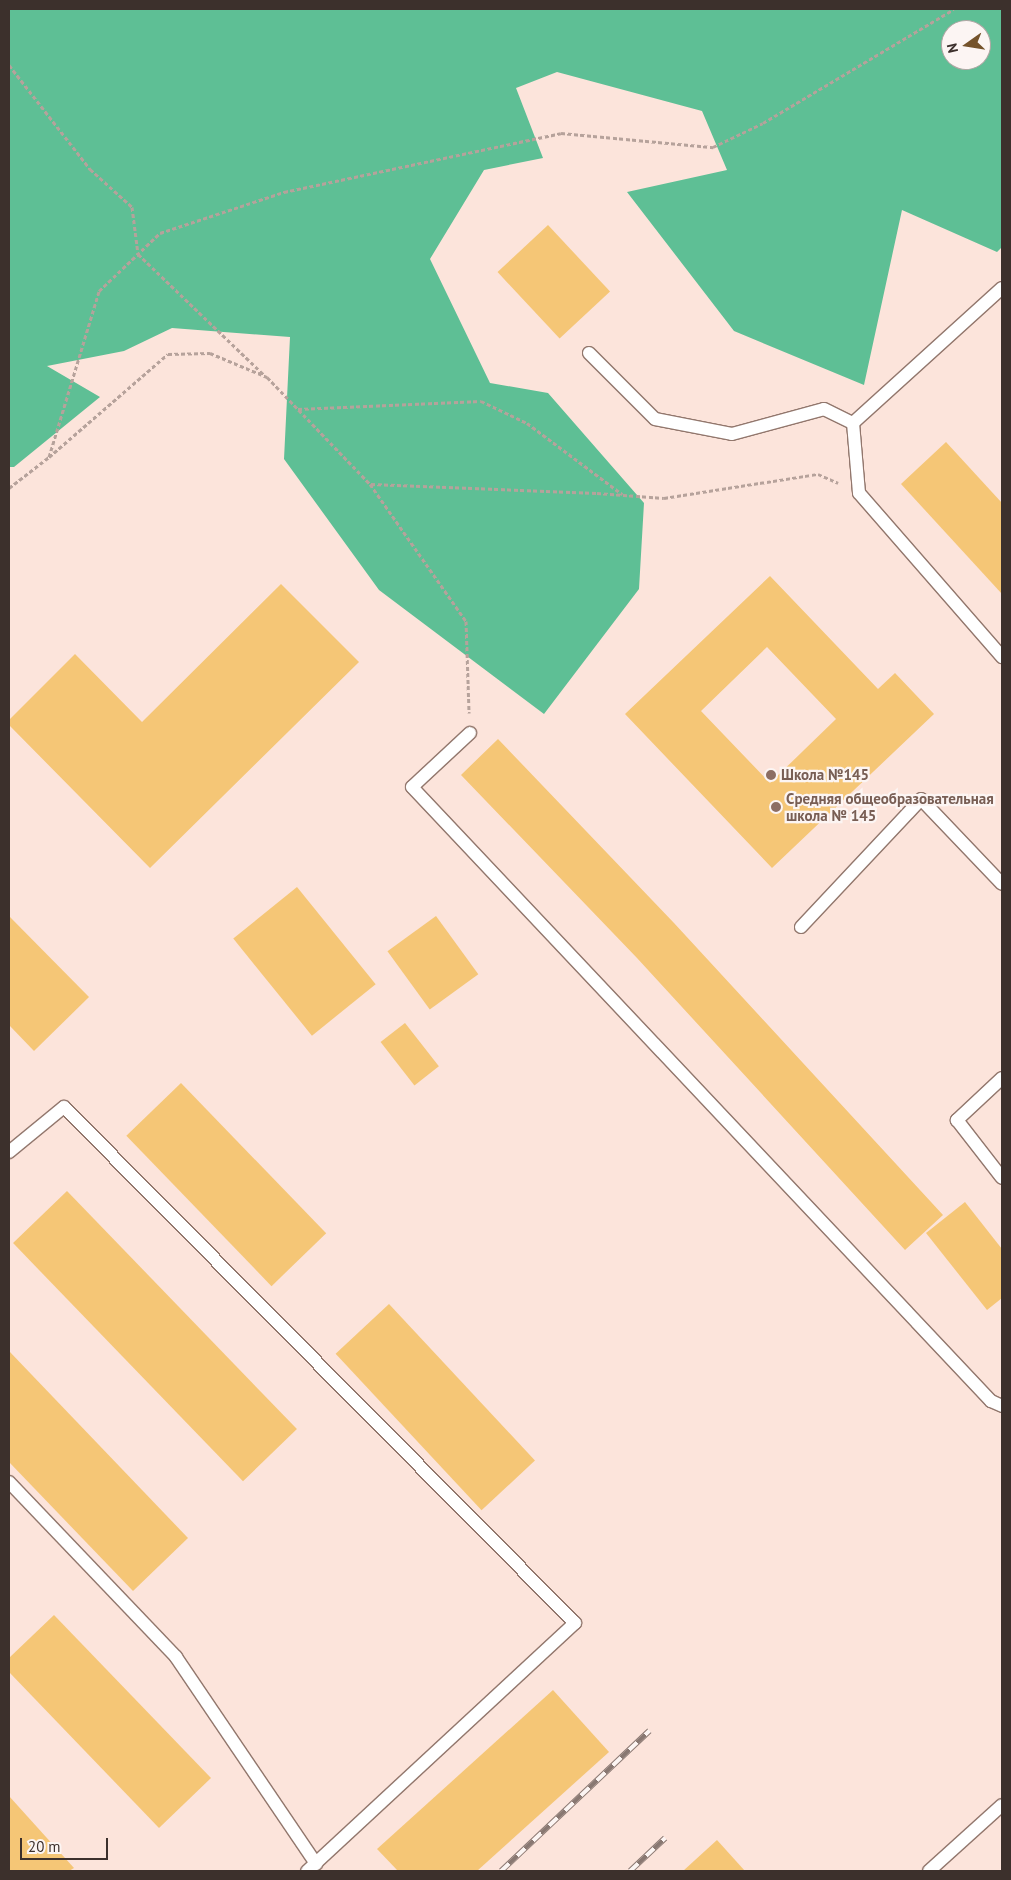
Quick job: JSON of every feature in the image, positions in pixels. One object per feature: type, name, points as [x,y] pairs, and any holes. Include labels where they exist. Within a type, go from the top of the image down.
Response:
[{"type":"lane","points":[[852,423],[1002,288]]},
{"type":"lane","points":[[589,353],[655,419],[732,434],[824,409],[852,423]]},
{"type":"lane","points":[[852,423],[859,493],[1002,657]]},
{"type":"lane","points":[[470,733],[412,787],[991,1401],[1002,1406]]},
{"type":"lane","points":[[801,927],[921,799],[1002,884]]},
{"type":"lane","points":[[1002,1078],[957,1120],[1002,1178]]},
{"type":"lane","points":[[9,1152],[64,1107],[574,1623],[311,1867],[176,1657],[9,1482]]},
{"type":"lane","points":[[929,1871],[1002,1805]]},
{"type":"path","points":[[48,457],[99,291],[160,233],[284,192],[561,133],[713,147],[763,123],[954,9]]},
{"type":"path","points":[[9,65],[90,169],[132,207],[138,254],[267,377],[370,484],[466,621],[470,733]]},
{"type":"path","points":[[9,488],[168,354],[210,354],[267,377]]},
{"type":"path","points":[[298,409],[481,401],[527,423],[623,495]]},
{"type":"path","points":[[370,484],[664,498],[818,474],[859,493]]},
{"type":"green space","points":[[9,9],[1002,9],[1002,247],[997,252],[902,210],[864,385],[734,331],[627,192],[727,170],[702,111],[557,72],[516,88],[543,158],[484,170],[430,259],[490,383],[548,393],[644,503],[639,589],[544,714],[379,590],[284,459],[290,337],[172,328],[124,351],[47,366],[100,397],[14,467],[9,467]]},
{"type":"building","points":[[548,225],[610,292],[560,339],[498,272]]},
{"type":"building","points":[[946,442],[1002,503],[1002,594],[901,484]]},
{"type":"building","name":"Средняя общеобразовательная школа № 145","points":[[770,576],[878,689],[895,673],[934,714],[772,868],[625,714]],"holes":[[[767,647],[836,719],[770,783],[701,711]]]},
{"type":"building","points":[[281,584],[359,662],[150,868],[9,725],[9,720],[75,654],[142,722]]},
{"type":"building","points":[[498,739],[674,923],[943,1215],[905,1250],[637,958],[461,775]]},
{"type":"building","points":[[297,887],[376,984],[312,1036],[233,939]]},
{"type":"building","points":[[9,916],[89,997],[34,1051],[9,1025]]},
{"type":"building","points":[[436,916],[478,974],[430,1010],[387,951]]},
{"type":"building","points":[[405,1023],[439,1066],[414,1085],[381,1042]]},
{"type":"building","points":[[181,1083],[326,1233],[272,1286],[126,1136]]},
{"type":"building","points":[[67,1191],[297,1429],[243,1481],[13,1243]]},
{"type":"building","points":[[965,1202],[1002,1249],[1002,1298],[987,1310],[926,1233]]},
{"type":"building","points":[[389,1304],[535,1461],[482,1510],[336,1354]]},
{"type":"building","points":[[9,1351],[188,1538],[133,1591],[9,1462]]},
{"type":"building","points":[[54,1615],[211,1778],[159,1828],[9,1672],[9,1658]]},
{"type":"building","points":[[553,1690],[609,1752],[477,1871],[398,1871],[377,1849]]},
{"type":"building","points":[[9,1796],[74,1868],[69,1871],[9,1871]]},
{"type":"building","points":[[717,1840],[745,1871],[683,1871]]},
{"type":"railway","points":[[501,1871],[649,1731]]},
{"type":"railway","points":[[630,1871],[665,1838]]},
{"type":"place","name":"Школа №145","points":[[771,775]]},
{"type":"place","name":"Средняя общеобразовательная школа № 145","points":[[776,807]]}]
